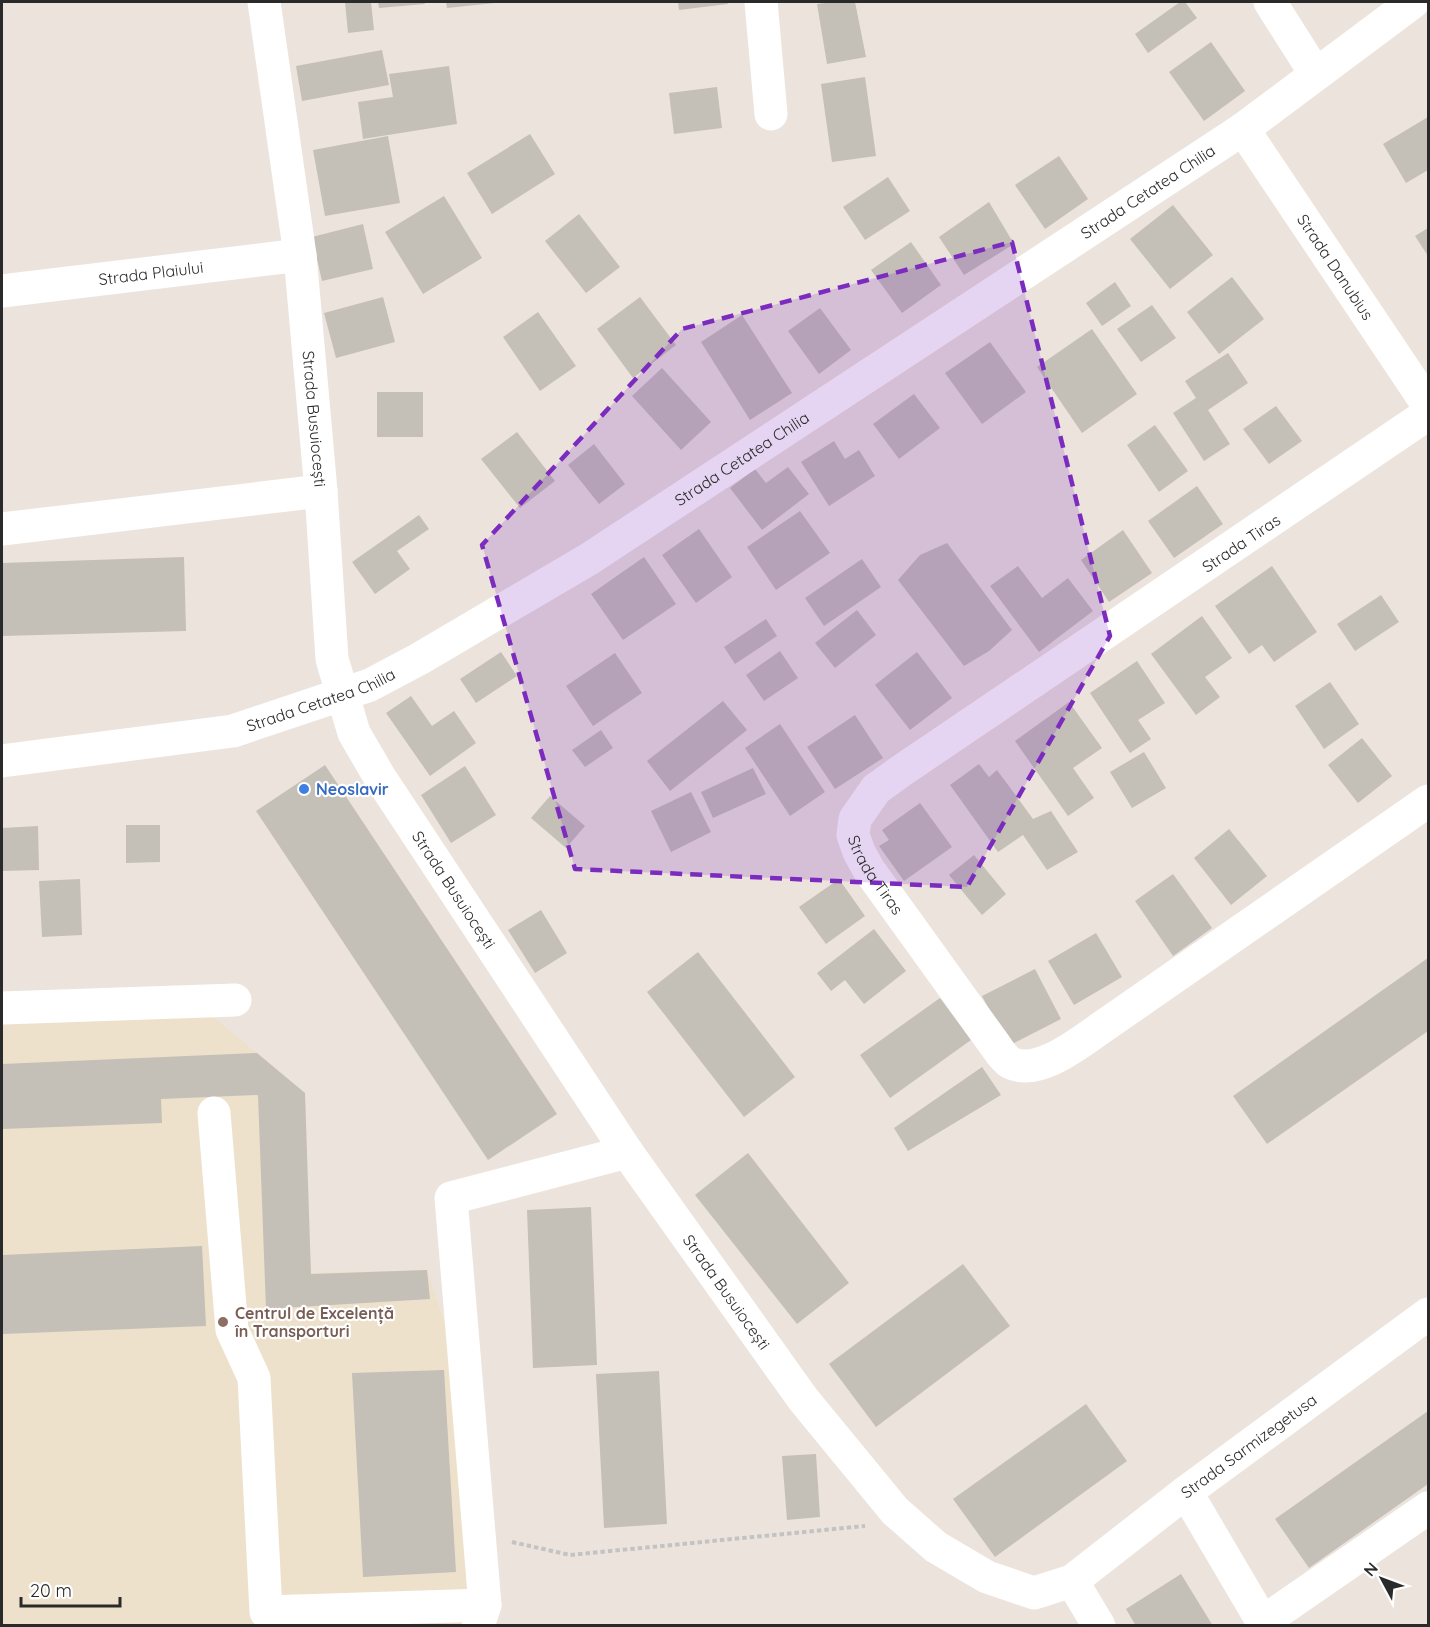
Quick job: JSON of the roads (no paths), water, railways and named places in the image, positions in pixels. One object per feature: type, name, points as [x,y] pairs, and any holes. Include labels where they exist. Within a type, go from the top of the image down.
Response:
[{"type":"street","name":"Strada Busuiocești","points":[[264,2],[300,255],[321,491],[332,659],[354,733],[379,776],[627,1152],[803,1399],[895,1511],[936,1547],[976,1571],[1034,1593]]},
{"type":"street","points":[[761,2],[771,114]]},
{"type":"street","points":[[1270,2],[1315,73]]},
{"type":"street","name":"Strada Cetatea Chilia","points":[[2,761],[233,731],[369,685],[589,559],[1243,129],[1413,2]]},
{"type":"street","name":"Strada Danubius","points":[[1243,129],[1428,405]]},
{"type":"street","name":"Strada Plaiului","points":[[2,291],[300,255]]},
{"type":"street","name":"Strada Tiras","points":[[1428,414],[876,789],[855,819],[853,836],[869,870],[995,1045],[1009,1062],[1028,1068],[1066,1051],[1100,1029],[1428,801]]},
{"type":"street","points":[[2,529],[321,491]]},
{"type":"street","points":[[2,1008],[235,1000]]},
{"type":"street","points":[[214,1113],[232,1330],[254,1378],[266,1612],[482,1616],[479,1535],[451,1198],[627,1152]]},
{"type":"street","name":"Strada Sarmizegetusa","points":[[1034,1593],[1072,1581],[1186,1492],[1428,1314]]},
{"type":"street","points":[[1186,1492],[1264,1624],[1428,1508]]},
{"type":"street","points":[[1072,1581],[1099,1626]]},
{"type":"place","name":"Neoslavir","points":[[304,789]]},
{"type":"place","name":"Centrul de Excelență în Transporturi","points":[[223,1322]]}]
